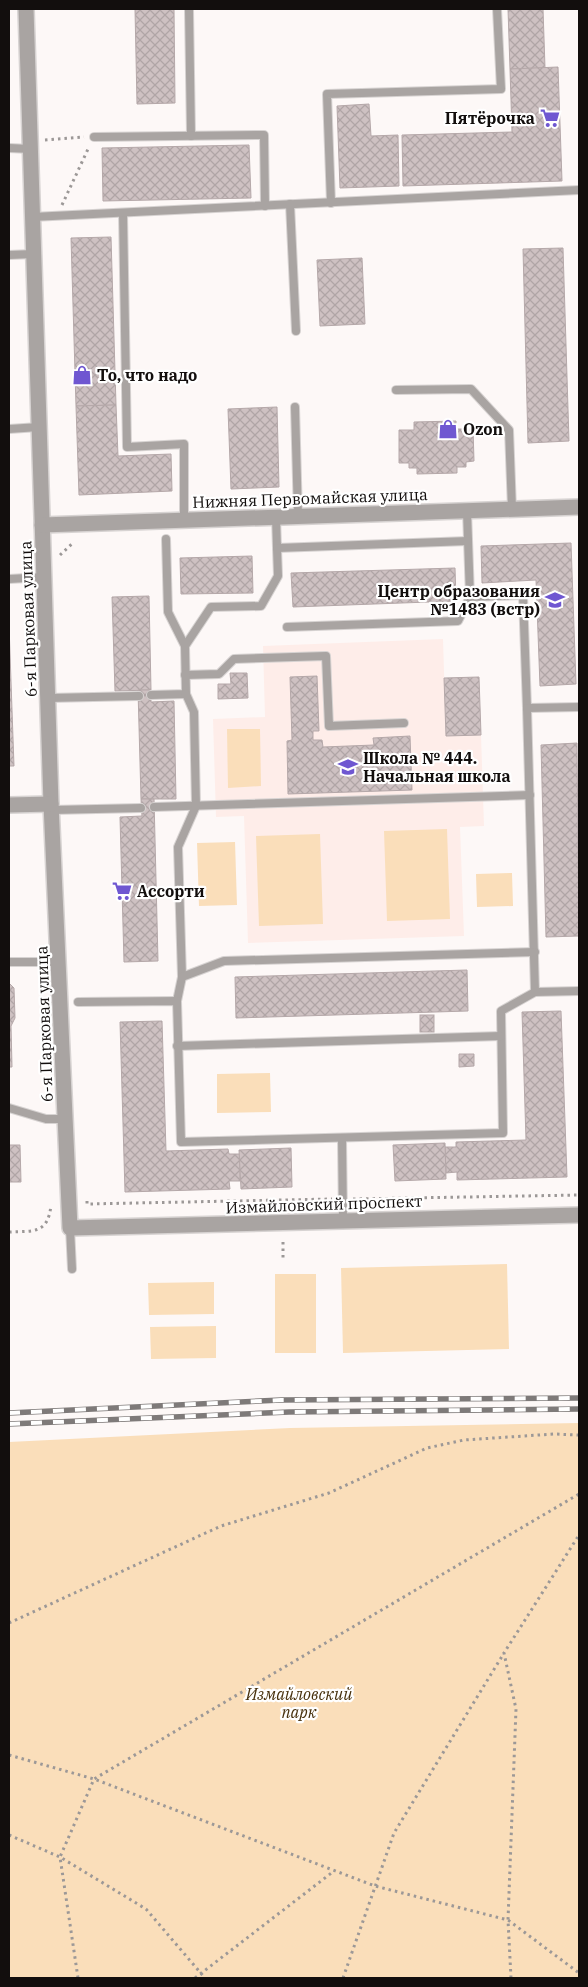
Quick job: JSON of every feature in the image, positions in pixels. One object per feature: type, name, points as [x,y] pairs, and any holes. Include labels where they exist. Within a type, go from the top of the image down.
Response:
[{"type":"street","name":"6-я Парковая улица","points":[[26,9],[48,698],[70,1228]]},
{"type":"street","name":"Нижняя Первомайская улица","points":[[42,525],[579,507]]},
{"type":"street","points":[[9,805],[52,807]]},
{"type":"street","name":"Измайловский проспект","points":[[70,1228],[579,1215]]},
{"type":"lane","points":[[190,9],[190,136]]},
{"type":"lane","points":[[331,203],[327,94],[501,89],[497,9]]},
{"type":"lane","points":[[94,137],[264,135],[265,206]]},
{"type":"lane","points":[[9,148],[30,145]]},
{"type":"lane","points":[[32,217],[579,190]]},
{"type":"lane","points":[[290,204],[296,331]]},
{"type":"lane","points":[[123,213],[127,447],[184,444],[184,520]]},
{"type":"lane","points":[[9,255],[33,254]]},
{"type":"lane","points":[[396,390],[471,389],[509,430],[512,509]]},
{"type":"lane","points":[[295,407],[298,516]]},
{"type":"lane","points":[[9,429],[39,427]]},
{"type":"lane","points":[[287,627],[458,621],[470,596],[467,511]]},
{"type":"lane","points":[[185,646],[211,607],[261,606],[278,576],[276,517]]},
{"type":"lane","points":[[166,539],[168,612],[185,646],[186,694],[194,712],[196,806],[178,848],[182,977],[177,1001],[177,1046],[181,1142],[503,1133],[501,1010],[535,992],[579,991]]},
{"type":"lane","points":[[277,548],[468,542]]},
{"type":"lane","points":[[9,579],[44,577]]},
{"type":"lane","points":[[470,596],[523,595],[535,992]]},
{"type":"lane","points":[[185,675],[219,674],[234,659],[326,656],[328,726],[404,723]]},
{"type":"lane","points":[[151,695],[186,694]]},
{"type":"lane","points":[[48,698],[139,696]]},
{"type":"lane","points":[[527,708],[579,706]]},
{"type":"lane","points":[[154,807],[530,796]]},
{"type":"lane","points":[[52,807],[141,808]]},
{"type":"lane","points":[[182,977],[224,961],[534,952]]},
{"type":"lane","points":[[9,962],[59,962]]},
{"type":"lane","points":[[78,1002],[177,1001]]},
{"type":"lane","points":[[177,1046],[501,1036]]},
{"type":"lane","points":[[9,1108],[46,1119],[65,1118]]},
{"type":"lane","points":[[342,1138],[343,1221]]},
{"type":"lane","points":[[70,1228],[72,1269]]},
{"type":"path","points":[[30,145],[94,137]]},
{"type":"path","points":[[56,216],[94,137]]},
{"type":"path","points":[[61,564],[60,554],[74,542]]},
{"type":"path","points":[[86,1195],[87,1204]]},
{"type":"path","points":[[9,1232],[36,1231],[46,1224],[50,1218],[51,1205]]},
{"type":"path","points":[[283,1242],[283,1259]]},
{"type":"path","points":[[9,1624],[221,1526],[329,1493],[426,1448],[464,1440],[554,1434],[579,1435]]},
{"type":"path","points":[[78,1978],[60,1857],[94,1779],[579,1494]]},
{"type":"path","points":[[343,1978],[394,1832],[579,1535]]},
{"type":"path","points":[[504,1653],[516,1709],[508,1920],[511,1978]]},
{"type":"path","points":[[9,1754],[94,1779],[375,1886],[508,1920],[579,1974]]},
{"type":"path","points":[[9,1834],[60,1857],[146,1909],[203,1973],[205,1978]]},
{"type":"path","points":[[195,1978],[335,1871]]},
{"type":"shaded area","name":"Школа № 444. Начальная школа","points":[[443,639],[446,736],[481,735],[484,826],[460,827],[464,936],[248,943],[244,816],[216,817],[213,719],[265,717],[263,646]]},
{"type":"green space","points":[[227,729],[260,729],[261,786],[228,788]]},
{"type":"green space","points":[[447,829],[450,919],[387,921],[384,831]]},
{"type":"green space","points":[[320,834],[323,924],[259,926],[256,836]]},
{"type":"green space","points":[[235,842],[237,905],[199,906],[197,843]]},
{"type":"green space","points":[[512,873],[513,906],[477,907],[476,874]]},
{"type":"green space","points":[[270,1073],[271,1112],[217,1113],[217,1074]]},
{"type":"green space","points":[[507,1264],[509,1349],[343,1353],[341,1268]]},
{"type":"green space","points":[[275,1274],[316,1274],[316,1353],[275,1353]]},
{"type":"green space","points":[[214,1282],[214,1314],[149,1315],[148,1283]]},
{"type":"green space","points":[[216,1326],[216,1358],[151,1359],[150,1327]]},
{"type":"green space","name":"Измайловский парк","points":[[579,1423],[579,1978],[9,1978],[9,1442],[290,1428]]},
{"type":"building","points":[[135,9],[174,9],[175,103],[137,104]]},
{"type":"building","points":[[508,9],[543,9],[545,68],[510,69]]},
{"type":"building","points":[[558,67],[562,181],[403,186],[402,135],[512,132],[510,69]]},
{"type":"building","points":[[369,104],[371,136],[398,135],[399,186],[340,188],[337,106]]},
{"type":"building","points":[[249,145],[251,198],[103,201],[102,148]]},
{"type":"building","points":[[111,237],[116,405],[76,406],[71,238]]},
{"type":"building","points":[[563,248],[569,441],[528,443],[523,249]]},
{"type":"building","points":[[362,258],[365,324],[320,326],[317,260]]},
{"type":"building","points":[[116,405],[118,456],[171,454],[172,491],[79,495],[76,406]]},
{"type":"building","points":[[277,407],[279,487],[231,489],[228,409]]},
{"type":"building","points":[[456,421],[456,429],[473,429],[474,461],[466,462],[466,467],[457,467],[457,473],[417,474],[417,468],[409,468],[409,463],[399,463],[399,430],[414,430],[414,422]]},
{"type":"building","name":"Центр образования №1483 (встр)","points":[[571,543],[576,684],[540,686],[536,580],[482,583],[481,546]]},
{"type":"building","points":[[252,556],[253,593],[181,594],[180,558]]},
{"type":"building","points":[[455,568],[456,601],[293,607],[291,573]]},
{"type":"building","points":[[149,596],[151,690],[115,691],[112,597]]},
{"type":"building","points":[[9,625],[14,766],[9,766]]},
{"type":"building","points":[[230,673],[247,673],[248,698],[218,699],[218,684],[231,684]]},
{"type":"building","points":[[317,676],[319,731],[313,731],[313,740],[322,740],[323,747],[374,745],[373,738],[410,736],[412,790],[288,794],[287,741],[292,740],[290,677]]},
{"type":"building","points":[[479,677],[481,735],[446,736],[444,678]]},
{"type":"building","points":[[138,690],[151,690],[151,702],[174,701],[176,799],[141,799]]},
{"type":"building","points":[[577,743],[579,936],[546,937],[541,745]]},
{"type":"building","points":[[141,799],[154,799],[158,961],[124,962],[120,817],[142,816]]},
{"type":"building","points":[[467,970],[468,1011],[236,1018],[235,977]]},
{"type":"building","points":[[9,983],[14,988],[15,1018],[11,1026],[12,1067],[9,1067]]},
{"type":"building","points":[[561,1011],[567,1177],[457,1180],[457,1172],[446,1173],[445,1147],[456,1147],[456,1142],[526,1140],[522,1012]]},
{"type":"building","points":[[420,1015],[434,1015],[434,1032],[420,1032]]},
{"type":"building","points":[[162,1021],[166,1151],[228,1149],[229,1154],[240,1154],[240,1181],[229,1181],[230,1189],[125,1192],[120,1022]]},
{"type":"building","points":[[459,1054],[474,1054],[474,1066],[459,1067]]},
{"type":"building","points":[[445,1143],[446,1179],[395,1181],[393,1145]]},
{"type":"building","points":[[9,1145],[20,1145],[21,1182],[9,1182]]},
{"type":"building","points":[[291,1148],[292,1187],[241,1189],[239,1150]]},
{"type":"railway","points":[[9,1413],[281,1400],[579,1398]]},
{"type":"railway","points":[[9,1424],[289,1412],[579,1409]]},
{"type":"place","name":"Пятёрочка","points":[[550,118]]},
{"type":"place","name":"То, что надо","points":[[82,375]]},
{"type":"place","name":"Ozon","points":[[448,429]]},
{"type":"place","name":"Центр образования №1483 (встр)","points":[[555,600]]},
{"type":"place","name":"Школа № 444. Начальная школа","points":[[348,767]]},
{"type":"place","name":"Ассорти","points":[[122,891]]}]
